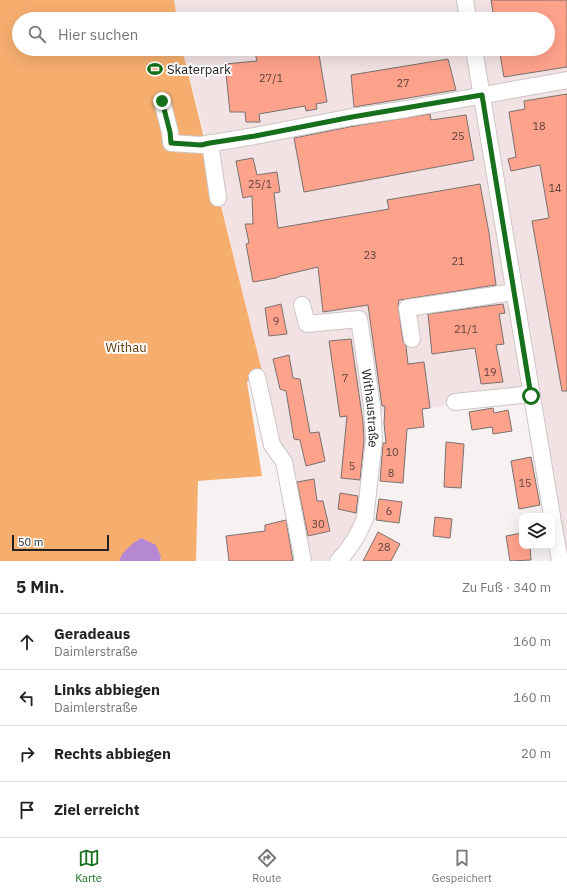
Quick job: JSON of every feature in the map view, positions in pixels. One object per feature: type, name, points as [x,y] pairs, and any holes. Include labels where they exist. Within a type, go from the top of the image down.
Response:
[{"type":"street","points":[[465,0],[467,12]]},
{"type":"street","points":[[475,56],[551,513]]},
{"type":"street","points":[[162,101],[170,132],[171,143],[201,145],[567,80]]},
{"type":"street","points":[[210,143],[218,198]]},
{"type":"street","points":[[412,339],[407,308],[514,292]]},
{"type":"street","name":"Withaustraße","points":[[302,305],[307,324],[359,319],[372,406],[374,440],[365,519],[357,536],[338,561]]},
{"type":"street","points":[[257,377],[272,445],[284,462],[303,561]]},
{"type":"street","points":[[455,402],[531,394]]},
{"type":"street","points":[[555,533],[560,561]]},
{"type":"shaded area","points":[[174,0],[567,0],[567,561],[531,396],[374,414],[365,519],[328,561],[303,561],[284,462],[200,116],[184,56],[555,56],[555,12],[176,12]]},
{"type":"shaded area","points":[[141,538],[156,545],[161,557],[160,561],[119,561],[125,550]]},
{"type":"green space","name":"Withau","points":[[0,0],[174,0],[176,12],[12,12],[12,56],[184,56],[262,371],[247,382],[262,476],[198,481],[196,561],[160,561],[161,557],[121,557],[119,561],[0,561]]},
{"type":"building","points":[[491,0],[567,0],[567,67],[504,77],[500,56],[555,56],[555,12],[493,12]]},
{"type":"building","points":[[256,56],[319,56],[327,102],[316,104],[317,109],[306,111],[305,106],[259,114],[260,122],[246,122],[245,112],[230,112],[225,64],[257,61]]},
{"type":"building","points":[[448,59],[456,90],[354,107],[351,75]]},
{"type":"building","points":[[567,94],[567,391],[562,391],[532,221],[549,218],[540,165],[511,171],[508,159],[516,157],[509,112],[525,109],[524,101]]},
{"type":"building","points":[[430,114],[431,120],[466,115],[474,160],[304,192],[294,138],[354,126]]},
{"type":"building","points":[[253,158],[257,175],[277,172],[280,192],[274,193],[278,228],[389,209],[387,200],[480,184],[489,233],[496,285],[399,300],[398,305],[403,341],[406,346],[408,364],[424,362],[430,408],[422,409],[424,427],[407,429],[403,483],[380,481],[383,443],[386,443],[384,423],[385,406],[382,406],[368,305],[323,312],[318,267],[276,278],[253,282],[246,244],[249,243],[245,224],[253,224],[252,196],[243,198],[236,161]]},
{"type":"building","points":[[281,304],[287,334],[269,336],[265,308]]},
{"type":"building","points":[[503,304],[505,313],[499,314],[504,344],[496,345],[503,382],[481,384],[475,348],[432,354],[428,314]]},
{"type":"building","points":[[351,339],[363,422],[364,440],[360,480],[341,478],[347,416],[340,417],[329,341]]},
{"type":"building","points":[[289,355],[293,378],[300,379],[310,433],[319,432],[325,461],[306,466],[300,440],[294,439],[286,391],[280,389],[273,359]]},
{"type":"building","points":[[493,408],[494,413],[508,410],[512,431],[493,434],[492,427],[472,430],[469,412]]},
{"type":"building","points":[[446,442],[464,444],[461,488],[444,487]]},
{"type":"building","points":[[531,457],[540,505],[519,509],[511,461]]},
{"type":"building","points":[[314,479],[317,501],[323,501],[330,531],[308,536],[297,482]]},
{"type":"building","points":[[340,493],[358,496],[356,513],[338,509]]},
{"type":"building","points":[[379,499],[402,502],[399,523],[376,520]]},
{"type":"building","points":[[435,517],[452,519],[450,538],[433,536]]},
{"type":"building","points":[[286,520],[293,561],[229,561],[226,536],[265,531],[265,525]]},
{"type":"building","points":[[378,532],[400,544],[391,561],[363,561]]},
{"type":"building","points":[[519,534],[519,549],[530,549],[531,560],[510,561],[506,536]]},
{"type":"place","name":"Skaterpark","points":[[155,69]]},
{"type":"route","points":[[162,101],[170,132],[171,143],[201,145],[482,95],[531,396]]}]
